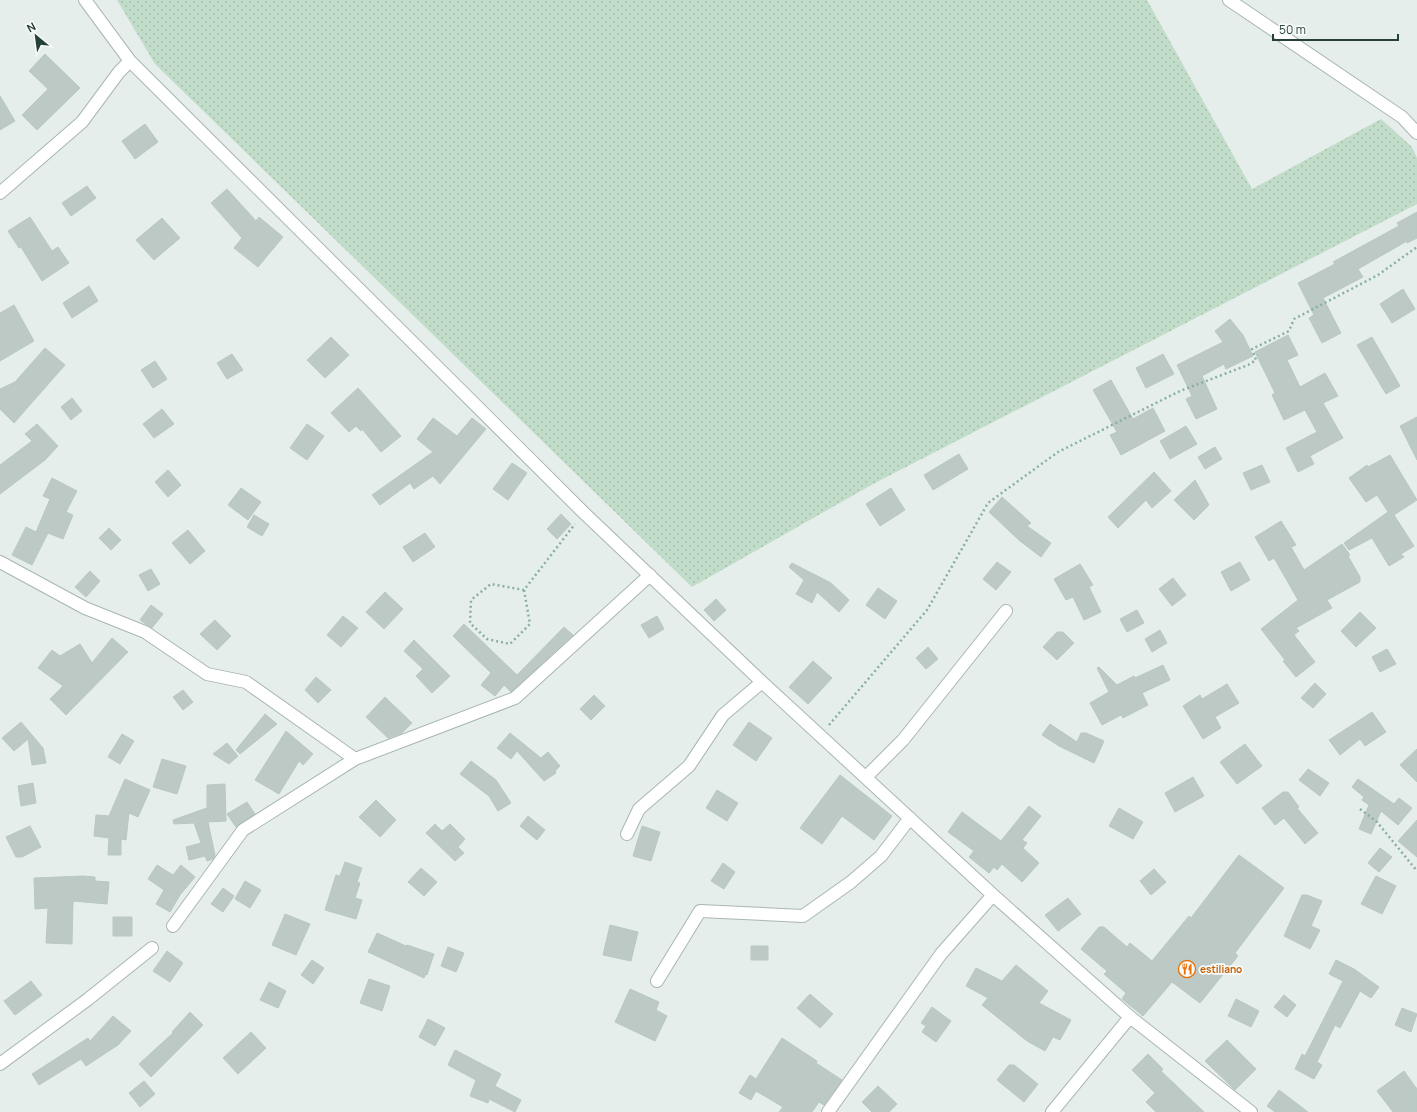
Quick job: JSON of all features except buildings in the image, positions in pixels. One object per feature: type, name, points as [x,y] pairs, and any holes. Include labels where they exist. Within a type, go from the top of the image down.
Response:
[{"type":"street","points":[[85,0],[130,61],[584,513],[650,576],[762,682],[993,895],[1130,1017],[1251,1112]]},
{"type":"street","points":[[1229,0],[1402,117],[1417,133]]},
{"type":"street","points":[[0,193],[82,122],[119,72],[130,61]]},
{"type":"street","points":[[0,562],[85,608],[145,632],[207,674],[246,682],[355,759]]},
{"type":"street","points":[[173,926],[243,830],[355,759],[515,698],[650,576]]},
{"type":"street","points":[[866,777],[903,740],[1006,611]]},
{"type":"street","points":[[627,834],[639,809],[688,766],[723,715],[762,682]]},
{"type":"street","points":[[657,981],[700,911],[803,916],[851,882],[881,856],[910,818]]},
{"type":"street","points":[[828,1112],[941,954],[993,895]]},
{"type":"street","points":[[0,1064],[87,1000],[152,948]]},
{"type":"street","points":[[1052,1112],[1130,1017]]},
{"type":"path","points":[[820,735],[927,610],[988,503],[1058,452],[1180,391],[1256,360],[1252,349],[1289,331],[1294,319],[1378,275],[1417,247]]},
{"type":"path","points":[[524,590],[491,584],[471,600],[470,623],[487,640],[510,644],[530,624],[524,590],[584,513]]},
{"type":"path","points":[[1360,809],[1377,822],[1417,870]]},
{"type":"green space","points":[[117,0],[1147,0],[1252,189],[1381,119],[1412,147],[1417,158],[1417,204],[873,484],[692,587],[155,64]]},
{"type":"place","name":"estiliano","points":[[1187,969]]}]
